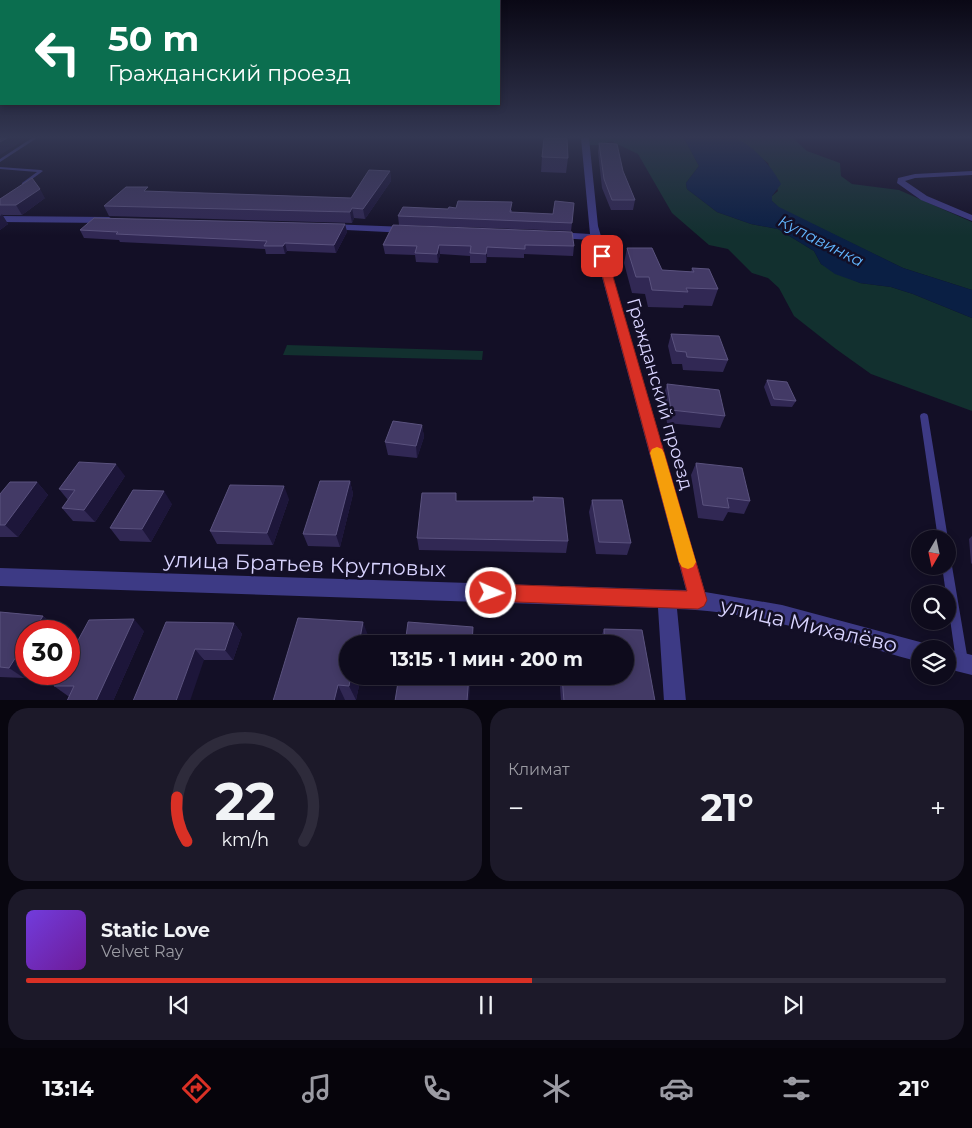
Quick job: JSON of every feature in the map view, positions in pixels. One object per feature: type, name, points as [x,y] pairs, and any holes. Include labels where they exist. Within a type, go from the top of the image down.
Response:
[{"type":"street","name":"Гражданский проезд","points":[[587,171],[593,226],[698,600]]},
{"type":"street","points":[[972,173],[914,176],[901,180],[906,188],[924,198],[972,218]]},
{"type":"street","points":[[0,219],[117,220]]},
{"type":"street","points":[[323,226],[422,230]]},
{"type":"street","points":[[550,235],[597,237]]},
{"type":"street","name":"улица Братьев Кругловых","points":[[0,577],[698,600]]},
{"type":"street","points":[[667,598],[675,700]]},
{"type":"street","name":"улица Михалёво","points":[[698,600],[772,613],[911,650]]},
{"type":"lane","points":[[15,191],[41,171],[36,171]]},
{"type":"lane","points":[[924,416],[942,530]]},
{"type":"lane","points":[[948,575],[961,662]]},
{"type":"green space","points":[[648,171],[695,171],[686,183],[687,189],[717,212],[751,224],[778,229],[814,251],[821,264],[860,283],[891,287],[972,318],[972,411],[871,374],[794,316],[779,288],[768,278],[752,273],[728,249],[709,245],[672,213]]},
{"type":"green space","points":[[771,171],[841,171],[841,176],[852,184],[899,190],[972,222],[972,290],[903,268],[779,208],[772,201],[772,196],[778,191]]},
{"type":"green space","points":[[287,345],[483,351],[482,360],[283,355]]},
{"type":"water","name":"Купавинка","points":[[695,171],[772,171],[781,184],[772,196],[772,201],[779,207],[903,268],[972,290],[972,318],[913,294],[891,287],[860,283],[835,274],[821,264],[814,251],[778,229],[751,224],[717,212],[687,189],[686,183]]},
{"type":"building","points":[[369,171],[390,171],[363,209],[352,208],[350,212],[104,206],[126,187],[148,187],[144,191],[351,198]]},
{"type":"building","points":[[603,171],[623,171],[635,200],[612,200]]},
{"type":"building","points":[[32,178],[40,189],[16,205],[0,205],[0,199]]},
{"type":"building","points":[[458,201],[512,202],[510,212],[553,214],[555,201],[574,203],[572,223],[398,216],[403,207],[448,209],[449,207],[456,208]]},
{"type":"building","points":[[94,218],[345,224],[334,245],[285,243],[283,246],[264,246],[267,241],[116,234],[118,232],[80,230]]},
{"type":"building","points":[[393,225],[572,232],[574,246],[525,245],[525,249],[487,247],[486,254],[470,253],[471,246],[439,245],[437,254],[415,253],[417,246],[383,245]]},
{"type":"building","points":[[627,248],[652,248],[662,270],[694,272],[692,268],[709,269],[718,289],[686,288],[688,292],[652,290],[649,277],[636,277]]},
{"type":"building","points":[[671,334],[719,336],[728,360],[687,357],[686,352],[676,351]]},
{"type":"building","points":[[767,380],[787,382],[796,401],[774,399]]},
{"type":"building","points":[[667,384],[719,390],[725,416],[671,410]]},
{"type":"building","points":[[393,421],[422,425],[416,446],[385,442]]},
{"type":"building","points":[[79,462],[116,464],[84,510],[62,508],[75,490],[59,489]]},
{"type":"building","points":[[696,463],[742,468],[750,501],[727,498],[729,508],[703,505]]},
{"type":"building","points":[[320,481],[350,481],[336,535],[303,534]]},
{"type":"building","points":[[10,482],[37,482],[5,525],[0,525],[0,494]]},
{"type":"building","points":[[230,485],[284,486],[267,533],[210,531]]},
{"type":"building","points":[[133,490],[164,491],[142,529],[110,528]]},
{"type":"building","points":[[422,493],[456,493],[456,501],[534,501],[533,497],[563,498],[568,541],[417,538]]},
{"type":"building","points":[[592,500],[622,500],[631,543],[599,542]]},
{"type":"building","points":[[0,612],[43,616],[40,620],[15,620],[15,658],[9,668],[0,667]]},
{"type":"building","points":[[298,618],[363,622],[361,635],[339,635],[339,685],[349,685],[349,686],[338,685],[334,700],[273,700]]},
{"type":"building","points":[[134,619],[96,700],[67,700],[74,686],[54,686],[80,685],[80,637],[89,620]]},
{"type":"building","points":[[166,622],[234,623],[225,650],[195,649],[176,700],[133,700]]},
{"type":"building","points":[[408,622],[473,627],[473,635],[406,635]]},
{"type":"building","points":[[604,629],[642,630],[655,700],[564,700],[563,685],[634,685],[634,635],[604,635]]},
{"type":"building","points":[[398,685],[468,685],[467,700],[395,700]]},
{"type":"slow traffic","points":[[657,453],[688,562]]},
{"type":"route","points":[[491,593],[698,600],[602,256]]}]
